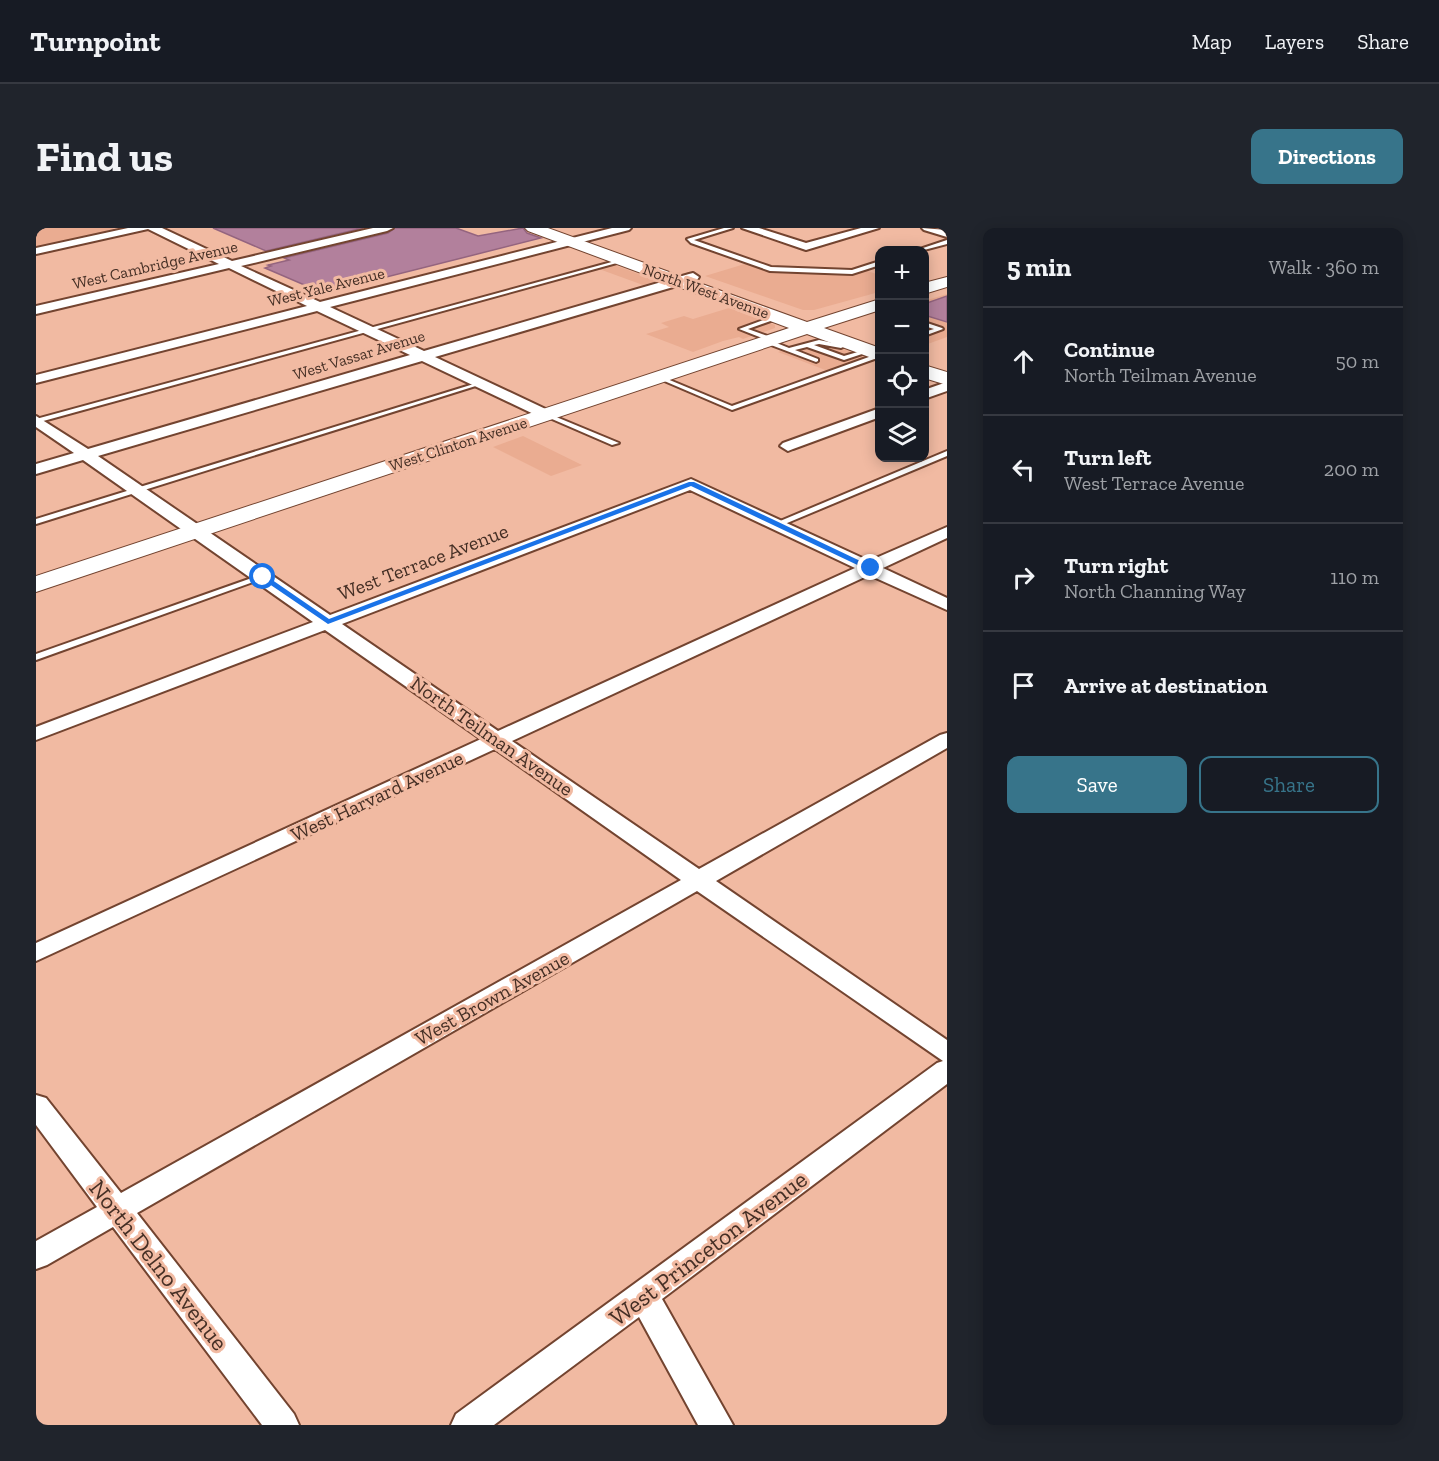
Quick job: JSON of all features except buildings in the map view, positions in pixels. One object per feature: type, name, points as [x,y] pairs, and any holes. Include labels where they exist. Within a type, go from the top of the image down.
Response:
[{"type":"main road","name":"North West Avenue","points":[[532,228],[577,240],[686,279],[810,332]]},
{"type":"main road","name":"North West Avenue","points":[[556,228],[621,261],[686,279],[810,332],[873,352]]},
{"type":"main road","name":"West Clinton Avenue","points":[[36,584],[768,340],[810,332],[875,307]]},
{"type":"main road","points":[[929,362],[947,368]]},
{"type":"main road","points":[[929,373],[947,379]]},
{"type":"street","points":[[153,228],[547,415]]},
{"type":"street","name":"West Cambridge Avenue","points":[[36,310],[387,228]]},
{"type":"street","name":"West Yale Avenue","points":[[36,379],[625,228]]},
{"type":"street","points":[[750,228],[806,247],[873,228]]},
{"type":"street","points":[[928,228],[947,234]]},
{"type":"street","points":[[36,251],[138,229]]},
{"type":"street","name":"West Vassar Avenue","points":[[36,469],[686,279]]},
{"type":"street","points":[[929,393],[947,386]]},
{"type":"street","points":[[788,446],[875,413]]},
{"type":"street","name":"North Teilman Avenue","points":[[36,421],[88,454],[947,1053]]},
{"type":"street","name":"West Terrace Avenue","points":[[36,734],[691,484],[777,524]]},
{"type":"street","points":[[777,524],[947,604]]},
{"type":"street","name":"West Harvard Avenue","points":[[36,953],[947,532]]},
{"type":"street","name":"West Brown Avenue","points":[[36,1256],[947,739]]},
{"type":"street","name":"West Princeton Avenue","points":[[468,1425],[947,1070]]},
{"type":"street","name":"North Delno Avenue","points":[[36,1104],[282,1425]]},
{"type":"street","points":[[643,1295],[716,1425]]},
{"type":"lane","points":[[730,228],[690,239],[770,269],[852,272],[875,264]]},
{"type":"lane","points":[[929,247],[947,242]]},
{"type":"lane","points":[[36,421],[621,261]]},
{"type":"lane","points":[[866,267],[875,270]]},
{"type":"lane","points":[[777,317],[742,329],[816,360]]},
{"type":"lane","points":[[929,326],[940,329],[929,332]]},
{"type":"lane","points":[[789,350],[810,332]]},
{"type":"lane","points":[[658,378],[732,408],[873,352]]},
{"type":"lane","points":[[36,522],[479,384]]},
{"type":"lane","points":[[547,415],[615,443]]},
{"type":"lane","points":[[777,524],[947,453]]},
{"type":"lane","points":[[36,657],[263,577]]},
{"type":"shaded area","points":[[36,228],[113,228],[116,230],[36,247]]},
{"type":"shaded area","points":[[748,263],[770,271],[853,273],[865,270],[875,274],[875,293],[814,310],[803,310],[705,276]]},
{"type":"shaded area","points":[[614,265],[658,281],[643,285],[599,269]]},
{"type":"shaded area","points":[[947,294],[947,337],[929,344],[929,300]]},
{"type":"shaded area","points":[[729,308],[775,325],[775,328],[743,339],[739,337],[723,341],[693,352],[646,334],[669,327],[661,323],[684,316],[693,319]]},
{"type":"shaded area","points":[[810,341],[823,342],[866,357],[828,371],[778,352]]},
{"type":"shaded area","points":[[523,436],[582,465],[551,476],[493,447]]},
{"type":"route","points":[[263,577],[328,622],[691,484],[871,568]]}]
